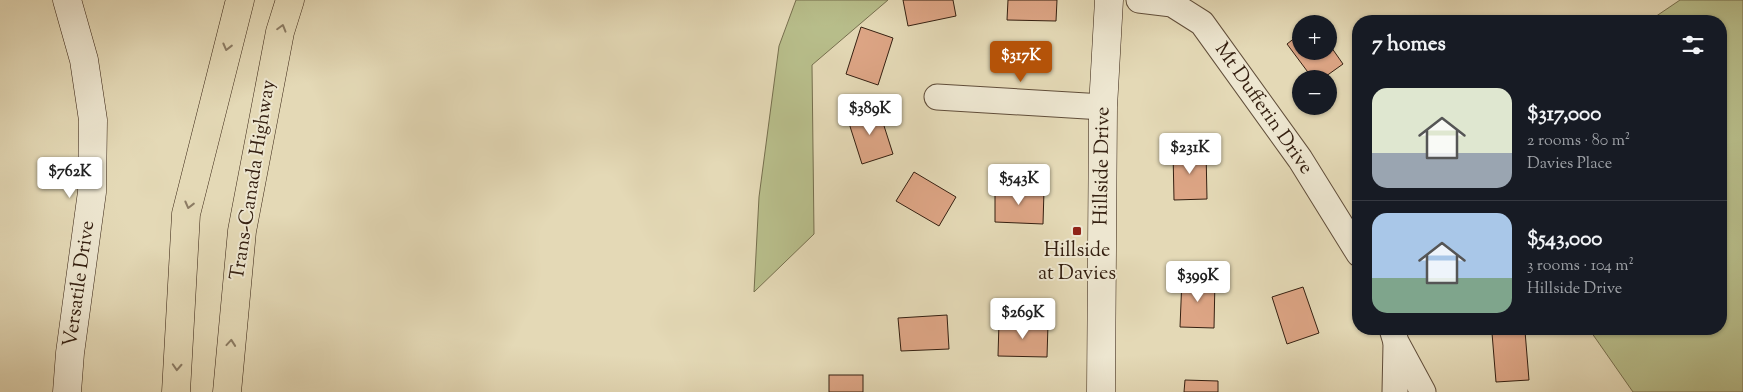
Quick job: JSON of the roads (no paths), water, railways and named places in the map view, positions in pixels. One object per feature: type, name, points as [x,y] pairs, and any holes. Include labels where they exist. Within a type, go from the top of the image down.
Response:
[{"type":"highway","points":[[176,392],[186,214],[240,0]]},
{"type":"highway","name":"Trans-Canada Highway","points":[[226,392],[242,231],[280,32],[290,0]]},
{"type":"street","name":"Versatile Drive","points":[[67,0],[84,60],[93,120],[92,192],[70,353],[67,392]]},
{"type":"street","name":"Hillside Drive","points":[[1101,392],[1104,108],[1109,0]]},
{"type":"street","name":"Mt Dufferin Drive","points":[[1139,0],[1172,4],[1202,23],[1300,160],[1352,243]]},
{"type":"street","points":[[937,97],[1104,108]]},
{"type":"street","points":[[1394,335],[1395,392]]},
{"type":"street","points":[[1394,335],[1423,392]]},
{"type":"place","name":"Hillside at Davies","points":[[1077,231]]}]
